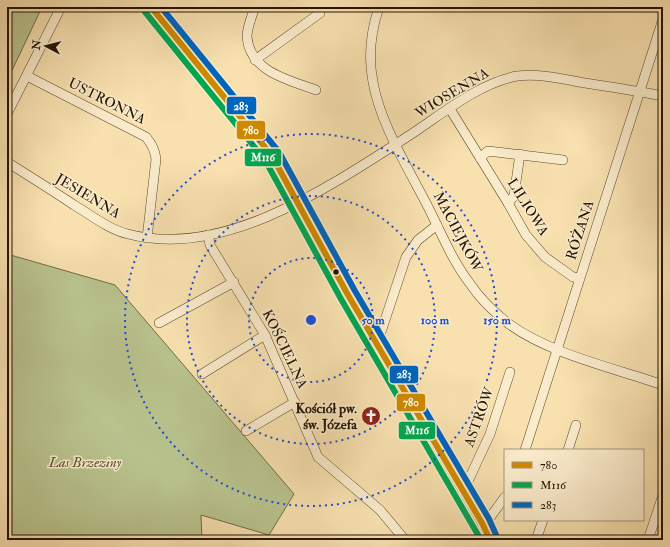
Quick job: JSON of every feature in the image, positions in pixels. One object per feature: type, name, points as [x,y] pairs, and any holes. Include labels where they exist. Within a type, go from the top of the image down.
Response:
[{"type":"street","points":[[7,114],[61,7]]},
{"type":"street","points":[[151,7],[272,156],[348,295],[482,523],[490,540]]},
{"type":"street","points":[[255,7],[247,37],[255,60],[270,72],[280,77],[316,90]]},
{"type":"street","name":"MACIEJKÓW","points":[[379,7],[371,47],[372,80],[381,112],[459,268],[480,297],[509,323],[544,345],[663,384]]},
{"type":"street","points":[[255,60],[320,13]]},
{"type":"street","name":"RÓŻANA","points":[[525,449],[663,19]]},
{"type":"street","name":"WIOSENNA","points":[[298,203],[396,144],[478,90],[498,81],[518,76],[542,75],[663,96]]},
{"type":"street","name":"USTRONNA","points":[[27,76],[146,137],[151,143],[155,150],[156,160],[147,238]]},
{"type":"street","name":"LILIOWA","points":[[450,109],[526,235],[545,257],[579,278]]},
{"type":"street","points":[[480,158],[488,151],[563,160]]},
{"type":"street","points":[[508,203],[514,196],[520,154]]},
{"type":"street","name":"JESIENNA","points":[[7,162],[103,223],[126,234],[147,238],[163,239],[208,236],[270,216],[298,203]]},
{"type":"street","points":[[376,342],[381,332],[406,257],[418,240],[438,225]]},
{"type":"street","name":"KOŚCIELNA","points":[[208,236],[210,245],[265,335],[318,457],[380,510],[405,540]]},
{"type":"street","points":[[159,323],[234,282]]},
{"type":"street","points":[[202,374],[265,335]]},
{"type":"street","name":"ASTRÓW","points":[[463,492],[490,434],[510,372]]},
{"type":"street","points":[[246,431],[295,402]]},
{"type":"street","points":[[568,449],[576,425]]},
{"type":"street","points":[[648,540],[661,505],[663,495]]},
{"type":"street","points":[[482,523],[491,516],[504,498]]},
{"type":"street","points":[[536,540],[543,521]]},
{"type":"green space","points":[[7,7],[42,7],[7,81]]},
{"type":"green space","name":"Las Brzeziny","points":[[7,254],[115,285],[294,494],[269,535],[201,515],[202,540],[7,540]]},
{"type":"waterway","points":[[7,11],[8,7]]},
{"type":"transit line","name":"780","points":[[151,7],[272,156],[348,295],[482,523],[490,540]]},
{"type":"transit line","name":"283","points":[[161,7],[279,152],[355,291],[489,519],[497,537]]},
{"type":"transit line","name":"M116","points":[[145,12],[265,160],[341,299],[481,540]]},
{"type":"place","name":"Kościół pw. św. Józefa","points":[[371,416]]}]
